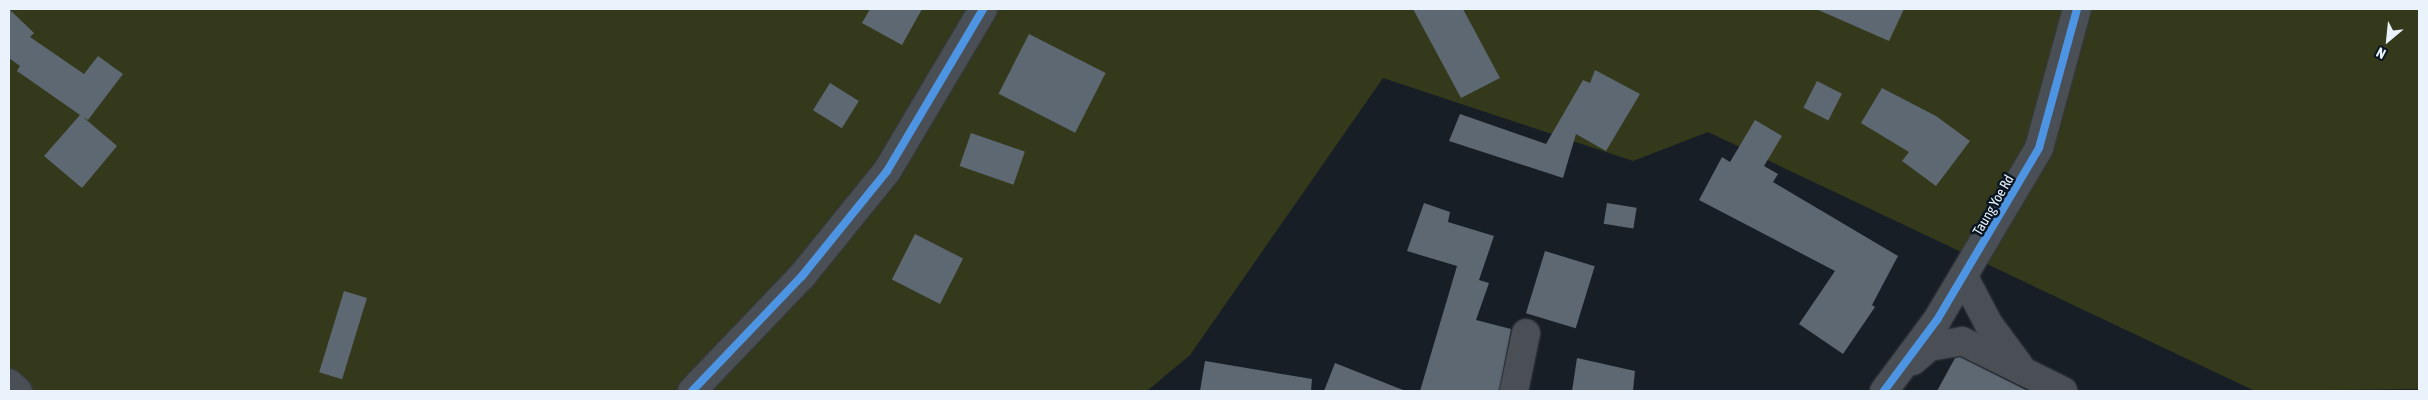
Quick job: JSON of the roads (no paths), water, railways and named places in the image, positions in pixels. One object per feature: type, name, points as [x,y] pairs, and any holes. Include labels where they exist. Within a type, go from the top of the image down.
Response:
[{"type":"street","points":[[692,391],[802,276],[887,171],[983,9]]},
{"type":"street","name":"Taung Yoe Rd","points":[[1892,382],[1964,277],[2039,148],[2077,9]]},
{"type":"street","points":[[1964,277],[1988,323],[2028,376]]},
{"type":"street","points":[[1514,391],[1526,333]]},
{"type":"street","points":[[1892,382],[1929,347],[1962,341],[2028,376],[2063,391]]},
{"type":"street","points":[[9,382],[18,391]]}]
